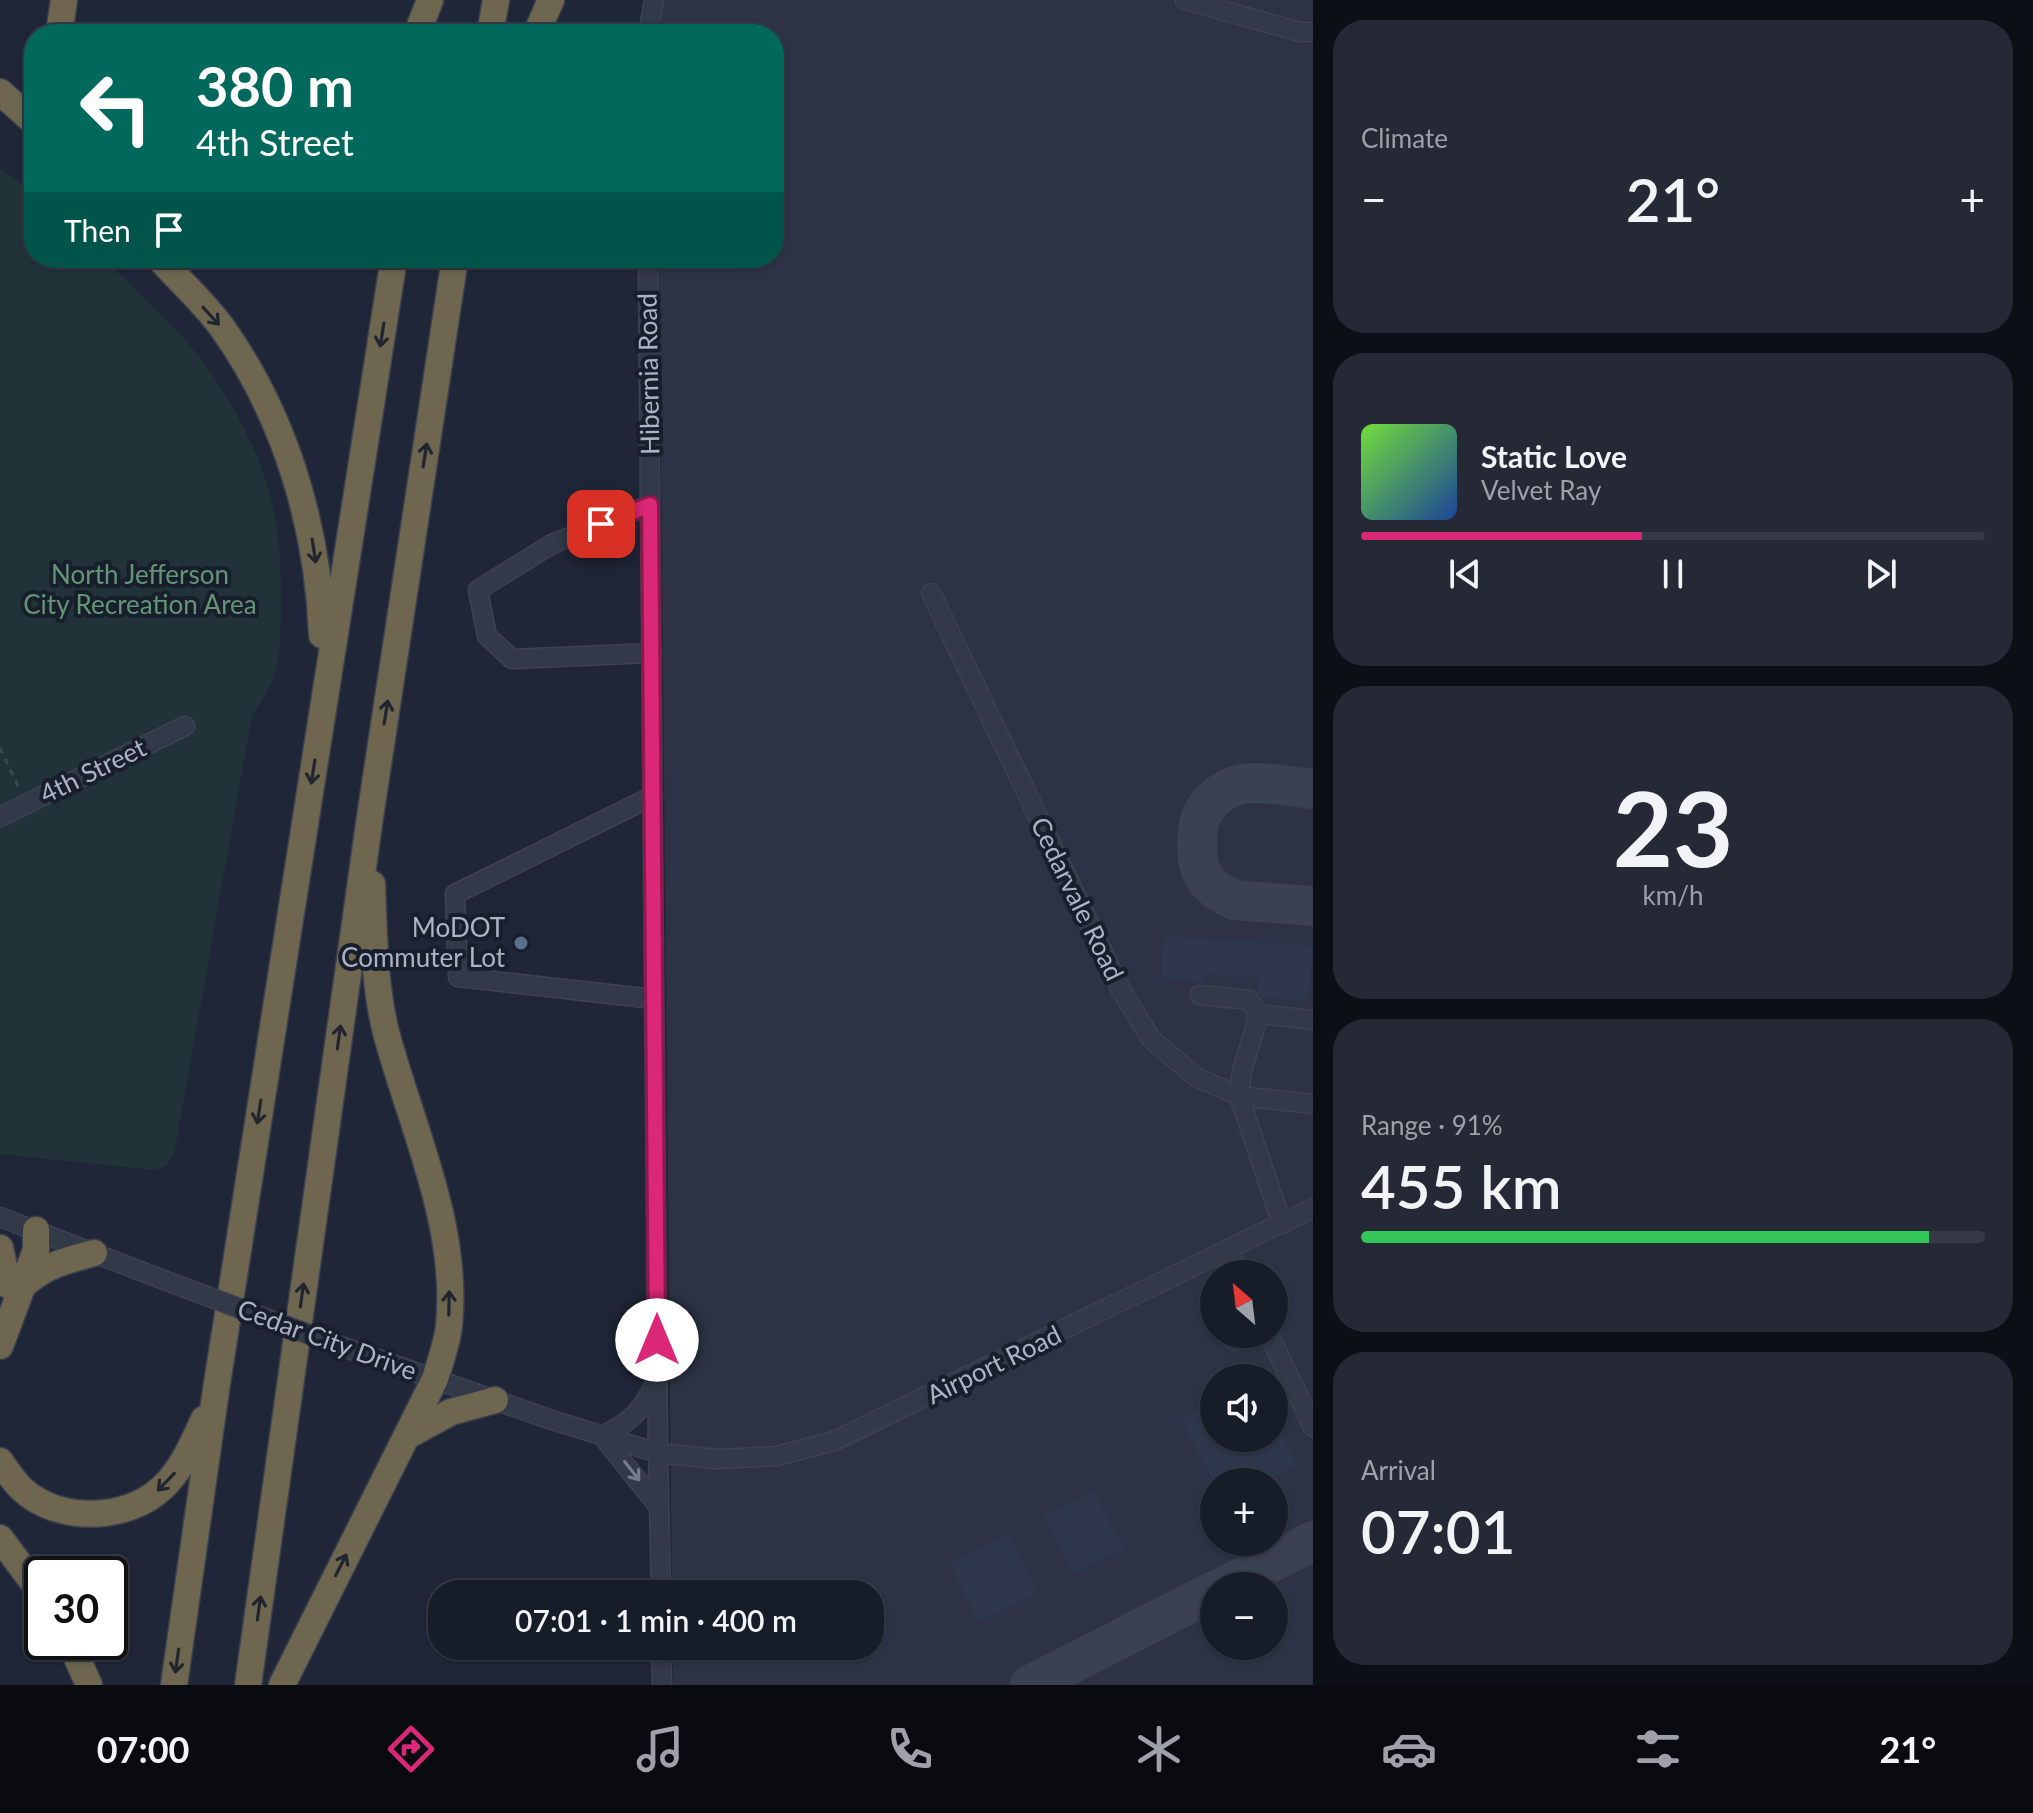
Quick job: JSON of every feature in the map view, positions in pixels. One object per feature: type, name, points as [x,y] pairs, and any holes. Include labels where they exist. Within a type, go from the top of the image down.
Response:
[{"type":"highway","points":[[60,24],[64,0]]},
{"type":"highway","points":[[422,24],[433,0]]},
{"type":"highway","points":[[431,24],[433,0]]},
{"type":"highway","points":[[492,24],[496,0]]},
{"type":"highway","points":[[540,24],[551,0]]},
{"type":"highway","points":[[0,92],[24,113]]},
{"type":"highway","points":[[168,268],[220,324],[250,373],[273,419],[307,509],[321,594],[325,695]]},
{"type":"highway","points":[[174,1685],[216,1390],[392,268]]},
{"type":"highway","points":[[248,1685],[370,817],[453,268]]},
{"type":"highway","points":[[282,1685],[435,1379],[449,1328],[450,1274],[442,1217],[386,1033],[375,960],[370,817]]},
{"type":"highway","points":[[0,1346],[10,1292],[36,1250],[36,1230]]},
{"type":"highway","points":[[0,1248],[10,1292]]},
{"type":"highway","points":[[10,1292],[40,1270],[94,1253]]},
{"type":"highway","points":[[0,1461],[24,1492],[43,1503],[72,1511],[118,1512],[161,1489],[179,1469],[216,1390]]},
{"type":"highway","points":[[407,1436],[451,1412],[495,1400]]},
{"type":"highway","points":[[0,1538],[24,1570]]},
{"type":"highway","points":[[78,1660],[89,1685]]},
{"type":"street","points":[[650,24],[654,0]]},
{"type":"street","points":[[1185,0],[1300,32],[1313,32]]},
{"type":"street","name":"Hibernia Road","points":[[648,268],[661,1580]]},
{"type":"street","points":[[650,505],[552,544],[478,590],[487,636],[512,659],[652,653]]},
{"type":"street","name":"Cedarvale Road","points":[[931,593],[1121,990],[1151,1039],[1196,1077],[1239,1096],[1313,1104]]},
{"type":"street","name":"4th Street","points":[[0,817],[185,726]]},
{"type":"street","points":[[653,796],[455,894],[458,977],[654,999]]},
{"type":"street","points":[[1200,995],[1249,1000],[1259,1014],[1313,1020]]},
{"type":"street","points":[[1259,1014],[1242,1071],[1239,1096],[1282,1224]]},
{"type":"street","name":"Airport Road","points":[[658,1453],[717,1459],[777,1456],[834,1441],[1313,1208]]},
{"type":"street","name":"Cedar City Drive","points":[[0,1217],[335,1344],[658,1453]]},
{"type":"street","points":[[1228,1249],[1233,1260]]},
{"type":"street","points":[[1276,1348],[1313,1427]]},
{"type":"street","points":[[657,1380],[643,1408],[627,1424],[602,1436],[660,1508]]},
{"type":"street","points":[[661,1660],[662,1685]]},
{"type":"path","points":[[0,748],[26,804]]},
{"type":"shaded area","points":[[658,0],[1313,0],[1313,1685],[673,1685],[673,1660],[884,1660],[884,1580],[672,1580],[659,268],[784,268],[784,24],[658,24]]},
{"type":"green space","name":"North Jefferson City Recreation Area","points":[[0,168],[24,186],[24,268],[114,268],[185,340],[226,396],[250,440],[271,499],[280,556],[281,634],[275,673],[252,715],[174,1155],[166,1166],[153,1170],[0,1154]]},
{"type":"building","points":[[1163,936],[1313,946],[1308,1000],[1263,998],[1257,991],[1258,978],[1204,974],[1204,982],[1161,977]]},
{"type":"building","points":[[1200,1409],[1200,1452],[1288,1452],[1288,1448],[1296,1465],[1288,1469],[1207,1468],[1181,1419]]},
{"type":"building","points":[[1093,1490],[1124,1549],[1074,1574],[1044,1516]]},
{"type":"building","points":[[1009,1534],[1038,1592],[979,1622],[949,1564]]},
{"type":"taxiway","points":[[1313,789],[1261,783],[1241,784],[1228,789],[1212,800],[1204,811],[1197,844],[1199,863],[1205,878],[1230,898],[1313,906]]},
{"type":"taxiway","points":[[1252,1572],[1313,1541]]},
{"type":"taxiway","points":[[1030,1685],[1200,1598]]},
{"type":"place","name":"MoDOT Commuter Lot","points":[[521,943]]},
{"type":"route","points":[[601,524],[650,505],[657,1340]]}]
